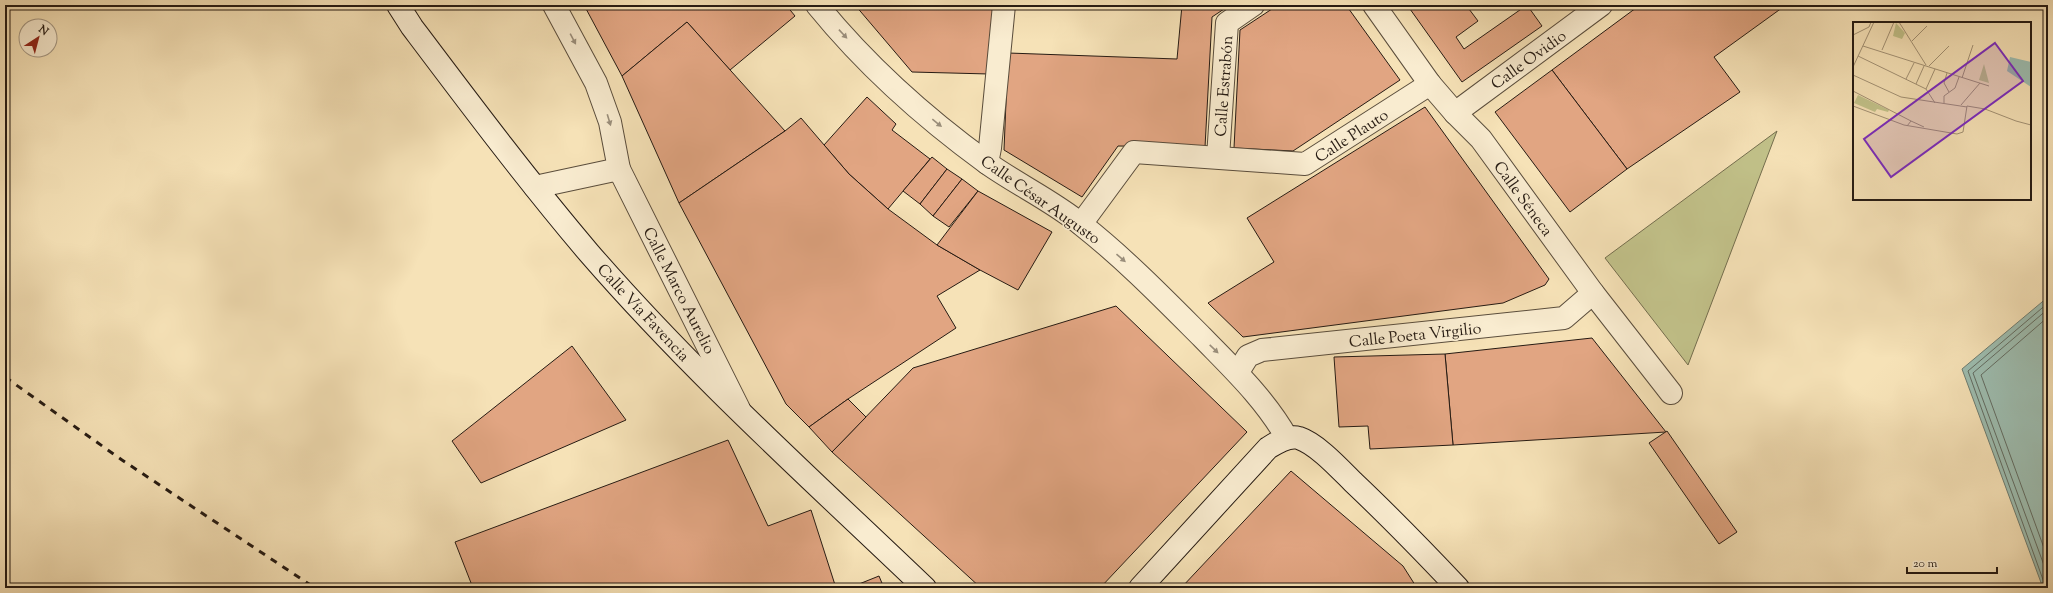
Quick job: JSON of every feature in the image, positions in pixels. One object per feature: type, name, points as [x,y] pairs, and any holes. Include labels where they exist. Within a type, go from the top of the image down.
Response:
[{"type":"street","name":"Calle Vía Favencia","points":[[398,5],[412,28],[535,187],[611,277],[675,346],[925,588]]},
{"type":"street","name":"Calle Marco Aurelio","points":[[554,5],[596,83],[610,122],[619,169],[740,410]]},
{"type":"street","name":"Calle César Augusto","points":[[817,5],[873,66],[928,116],[987,163],[1081,224],[1138,273],[1238,372],[1276,418],[1287,438]]},
{"type":"street","points":[[987,163],[990,148],[1004,5]]},
{"type":"street","name":"Calle Estrabón","points":[[1218,157],[1227,23],[1254,5]]},
{"type":"street","name":"Calle Séneca","points":[[1374,5],[1430,84],[1455,113],[1481,139],[1593,293],[1671,393]]},
{"type":"street","name":"Calle Ovidio","points":[[1455,113],[1601,5]]},
{"type":"street","name":"Calle Plauto","points":[[1081,224],[1134,152],[1305,164],[1430,84]]},
{"type":"street","points":[[535,187],[619,169]]},
{"type":"street","name":"Calle Poeta Virgilio","points":[[1238,372],[1248,356],[1262,350],[1564,318],[1593,293]]},
{"type":"street","points":[[1140,588],[1268,448],[1287,438],[1298,438],[1313,446],[1337,466],[1400,527],[1458,588]]},
{"type":"green space","points":[[1777,131],[1688,365],[1605,258]]},
{"type":"water","points":[[2048,297],[2048,588],[2043,588],[1962,369]]},
{"type":"building","points":[[584,5],[786,5],[795,16],[730,70],[687,22],[622,76]]},
{"type":"building","points":[[855,5],[994,5],[989,74],[912,72]]},
{"type":"building","points":[[1182,5],[1230,5],[1212,17],[1205,147],[1118,146],[1082,197],[1004,150],[1008,53],[1177,59]]},
{"type":"building","points":[[1278,5],[1346,5],[1400,80],[1293,151],[1234,148],[1240,30]]},
{"type":"building","points":[[1415,5],[1466,5],[1478,21],[1456,37],[1464,49],[1527,5],[1542,26],[1462,82],[1410,9]]},
{"type":"building","points":[[1640,5],[1786,5],[1714,57],[1740,92],[1627,169],[1552,70]]},
{"type":"building","points":[[687,22],[785,131],[679,203],[622,76]]},
{"type":"building","points":[[1552,70],[1627,169],[1570,212],[1495,112]]},
{"type":"building","points":[[867,97],[896,124],[892,130],[930,159],[888,209],[849,174],[824,145]]},
{"type":"building","points":[[1425,107],[1549,279],[1545,285],[1503,303],[1243,337],[1208,303],[1274,262],[1247,218]]},
{"type":"building","points":[[801,118],[849,174],[888,209],[937,245],[980,270],[937,296],[956,328],[848,399],[809,427],[786,404],[679,203],[785,131]]},
{"type":"building","points":[[932,157],[947,169],[920,204],[903,191]]},
{"type":"building","points":[[947,169],[962,179],[933,216],[920,204]]},
{"type":"building","points":[[962,179],[978,191],[949,227],[933,216]]},
{"type":"building","points":[[978,191],[1052,232],[1018,290],[937,245]]},
{"type":"building","points":[[1116,306],[1247,432],[1100,588],[981,588],[832,452],[913,368]]},
{"type":"building","points":[[1592,338],[1666,432],[1453,445],[1445,354]]},
{"type":"building","points":[[572,346],[626,420],[481,483],[452,441]]},
{"type":"building","points":[[1445,354],[1453,445],[1370,449],[1368,426],[1339,427],[1334,357]]},
{"type":"building","points":[[848,399],[866,417],[832,452],[809,427]]},
{"type":"building","points":[[1667,431],[1737,532],[1719,544],[1649,443]]},
{"type":"building","points":[[728,440],[768,526],[811,510],[836,588],[473,588],[455,542]]},
{"type":"building","points":[[1291,471],[1403,566],[1417,588],[1181,588]]},
{"type":"building","points":[[879,576],[884,588],[849,588]]},
{"type":"railway","points":[[5,377],[122,460],[315,588]]}]
